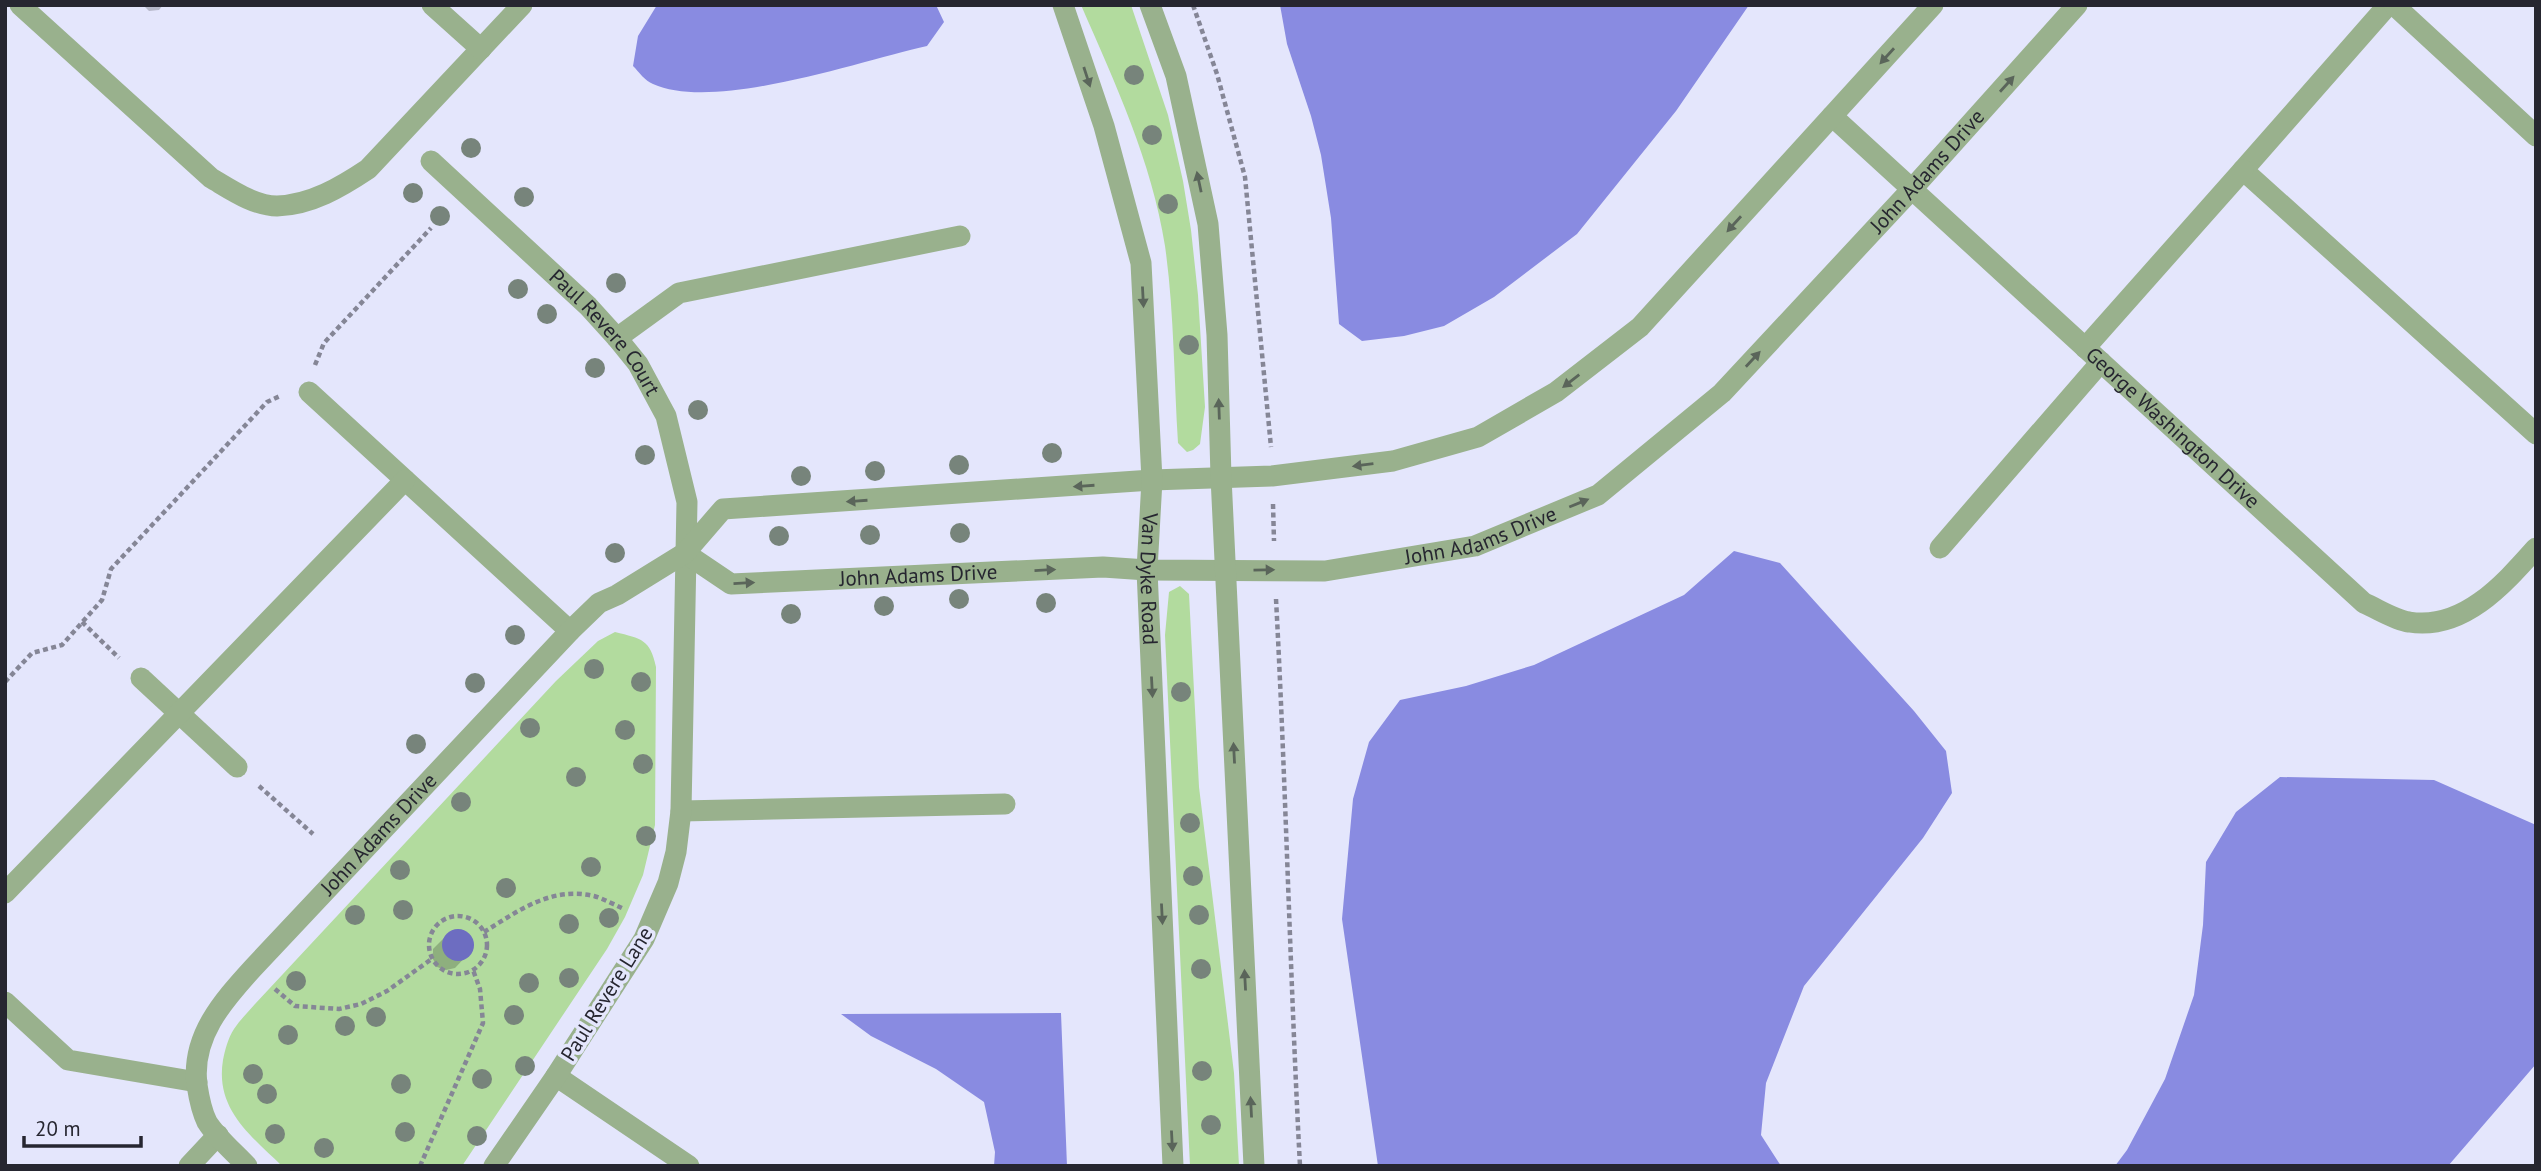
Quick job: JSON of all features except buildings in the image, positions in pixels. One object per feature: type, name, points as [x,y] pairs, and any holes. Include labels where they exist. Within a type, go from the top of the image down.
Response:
[{"type":"street","points":[[20,5],[211,178],[242,196],[275,206],[309,201],[340,188],[368,169],[522,5]]},
{"type":"street","points":[[432,5],[481,49]]},
{"type":"street","name":"Van Dyke Road","points":[[1063,5],[1104,126],[1141,263],[1152,480],[1147,570],[1173,1166]]},
{"type":"street","points":[[1150,5],[1176,76],[1208,224],[1217,335],[1225,570],[1254,1166]]},
{"type":"street","name":"John Adams Drive","points":[[247,1166],[208,1122],[200,1104],[195,1063],[200,1043],[211,1020],[237,985],[570,631],[599,603],[618,595],[685,553],[723,509],[1152,480],[1272,477],[1393,461],[1478,437],[1556,392],[1640,327],[1933,5]]},
{"type":"street","name":"John Adams Drive","points":[[685,553],[731,584],[1103,567],[1147,570],[1325,571],[1475,546],[1598,495],[1722,393],[1912,189],[2077,5]]},
{"type":"street","points":[[1940,548],[2243,170],[2388,5]]},
{"type":"street","points":[[2394,5],[2536,136]]},
{"type":"street","name":"George Washington Drive","points":[[1832,116],[2364,603],[2408,622],[2444,622],[2479,603],[2508,579],[2536,548]]},
{"type":"street","name":"Paul Revere Court","points":[[431,162],[588,306],[638,363],[666,416],[687,502],[685,553]]},
{"type":"street","points":[[2243,170],[2536,433]]},
{"type":"street","points":[[617,338],[679,293],[960,236]]},
{"type":"street","points":[[303,386],[570,631]]},
{"type":"street","points":[[5,893],[405,480]]},
{"type":"street","name":"Paul Revere Lane","points":[[494,1166],[556,1076],[644,939],[653,922],[674,862],[681,811],[685,553]]},
{"type":"street","points":[[141,678],[237,766]]},
{"type":"street","points":[[681,811],[1006,804]]},
{"type":"street","points":[[5,1002],[68,1060],[197,1082]]},
{"type":"street","points":[[556,1076],[689,1166]]},
{"type":"street","points":[[189,1166],[218,1135]]},
{"type":"path","points":[[5,682],[32,653],[62,645],[102,600],[111,569],[267,402],[303,386],[316,365],[324,343],[431,228]]},
{"type":"path","points":[[82,622],[141,678]]},
{"type":"path","points":[[237,766],[313,834]]},
{"type":"path","points":[[484,932],[529,904],[552,896],[570,894],[595,897],[625,909]]},
{"type":"path","points":[[452,917],[468,918],[475,921],[484,932],[487,940],[484,957],[473,970],[450,973],[437,965],[430,941],[432,933],[444,920],[452,917]]},
{"type":"path","points":[[275,988],[295,1006],[339,1009],[361,1004],[387,990],[433,958]]},
{"type":"path","points":[[420,1166],[483,1023],[483,1003],[473,970]]},
{"type":"green space","points":[[1081,5],[1131,5],[1168,115],[1191,230],[1205,407],[1200,444],[1187,452],[1178,443],[1170,294],[1159,215],[1131,123]]},
{"type":"green space","points":[[1180,586],[1189,594],[1199,787],[1234,1073],[1239,1166],[1190,1166],[1165,635],[1169,592]]},
{"type":"green space","points":[[615,632],[632,636],[648,645],[656,667],[655,825],[643,875],[625,917],[607,949],[462,1166],[282,1166],[237,1120],[224,1093],[223,1060],[234,1029],[556,681],[598,641]]},
{"type":"water","points":[[657,5],[936,5],[944,22],[927,46],[788,81],[713,92],[680,91],[650,83],[633,66],[638,36]]},
{"type":"water","points":[[1280,5],[1749,5],[1676,111],[1577,234],[1494,297],[1444,326],[1404,336],[1362,341],[1339,324],[1331,218],[1321,155],[1287,44]]},
{"type":"water","points":[[1734,551],[1780,563],[1914,711],[1946,751],[1952,793],[1923,838],[1804,986],[1766,1083],[1761,1135],[1781,1166],[1378,1166],[1342,919],[1353,799],[1369,742],[1400,700],[1466,686],[1534,665],[1684,595]]},
{"type":"water","points":[[2280,777],[2434,780],[2536,825],[2536,1064],[2448,1166],[2115,1166],[2127,1150],[2165,1079],[2194,995],[2203,925],[2206,862],[2236,812]]},
{"type":"water","points":[[1061,1013],[1067,1166],[994,1166],[995,1152],[984,1102],[936,1069],[871,1036],[841,1014]]}]
